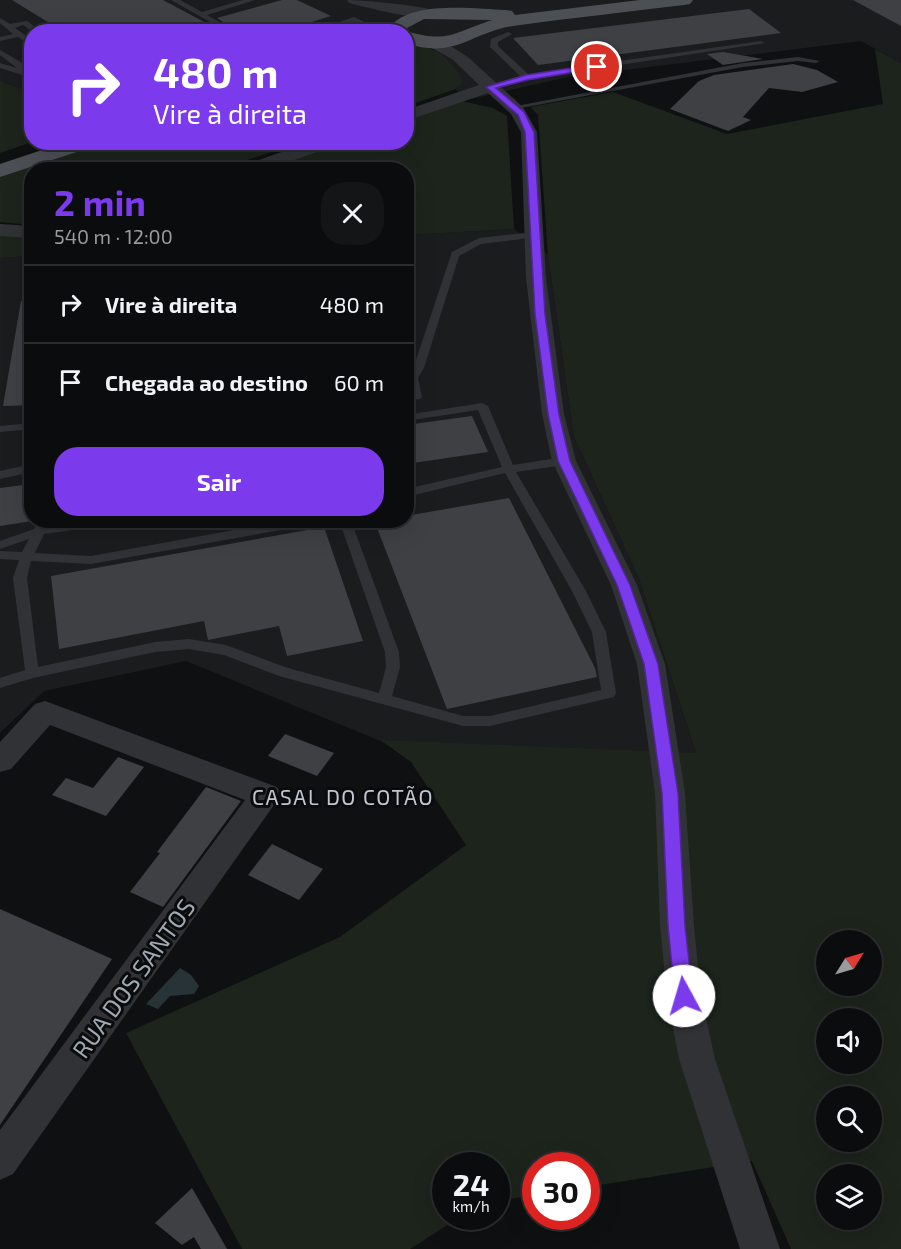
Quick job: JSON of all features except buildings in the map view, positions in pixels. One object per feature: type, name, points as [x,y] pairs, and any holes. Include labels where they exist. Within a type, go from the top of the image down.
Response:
[{"type":"main road","points":[[413,24],[413,16],[433,13],[502,15],[642,0]]},
{"type":"main road","points":[[414,36],[466,43],[508,21],[684,0]]},
{"type":"main road","points":[[457,15],[475,22],[477,27],[466,43]]},
{"type":"main road","points":[[0,160],[33,150]]},
{"type":"main road","points":[[27,162],[64,150]]},
{"type":"main road","points":[[0,171],[24,163]]},
{"type":"street","points":[[354,0],[433,13]]},
{"type":"street","points":[[386,7],[401,24]]},
{"type":"street","points":[[466,43],[490,87],[515,107],[521,114],[529,132],[534,235],[544,344],[554,414],[564,461],[624,585],[651,664],[670,793],[676,926],[684,996],[697,1059],[760,1249]]},
{"type":"street","points":[[414,113],[490,87]]},
{"type":"street","points":[[271,162],[305,150]]},
{"type":"street","points":[[0,230],[24,232]]},
{"type":"street","name":"RUA DOS SANTOS","points":[[0,760],[45,712],[266,795],[0,1161]]},
{"type":"lane","points":[[179,2],[198,0]]},
{"type":"lane","points":[[201,14],[250,0]]},
{"type":"lane","points":[[179,2],[219,24]]},
{"type":"lane","points":[[338,24],[354,19],[365,24]]},
{"type":"lane","points":[[0,20],[24,40]]},
{"type":"lane","points":[[8,27],[26,24]]},
{"type":"lane","points":[[508,34],[494,41],[494,47],[526,77]]},
{"type":"lane","points":[[0,39],[16,35]]},
{"type":"lane","points":[[490,87],[526,77],[760,43]]},
{"type":"lane","points":[[0,52],[21,66],[18,71]]},
{"type":"lane","points":[[515,107],[743,65],[798,59],[816,62]]},
{"type":"lane","points":[[0,65],[24,73]]},
{"type":"lane","points":[[414,376],[419,368],[455,254],[479,241],[534,235]]},
{"type":"lane","points":[[0,683],[32,672],[155,646],[189,644],[226,650],[284,672],[463,721],[490,721],[609,693],[599,632],[579,591],[508,468],[482,406],[414,417]]},
{"type":"lane","points":[[0,429],[24,427]]},
{"type":"lane","points":[[414,491],[508,468],[564,461]]},
{"type":"lane","points":[[0,475],[24,470]]},
{"type":"lane","points":[[414,482],[443,482]]},
{"type":"lane","points":[[0,545],[38,528]]},
{"type":"lane","points":[[32,672],[20,578],[41,528]]},
{"type":"lane","points":[[0,555],[91,560],[269,528]]},
{"type":"lane","points":[[348,528],[392,652],[393,666],[384,700]]},
{"type":"shaded area","points":[[0,0],[901,0],[901,63],[861,41],[568,77],[462,101],[456,89],[463,83],[435,49],[414,48],[414,24],[24,24],[24,90],[0,81]]},
{"type":"shaded area","points":[[414,47],[433,49],[443,55],[461,76],[463,83],[456,89],[414,104]]},
{"type":"shaded area","points":[[875,49],[901,63],[901,1249],[791,1249],[752,1161],[600,1185],[600,1152],[522,1152],[522,1197],[510,1199],[510,1152],[432,1152],[432,1230],[440,1230],[410,1249],[242,1249],[126,1033],[340,937],[466,845],[411,762],[380,740],[696,753],[639,579],[574,437],[548,255],[538,115],[530,107],[613,92],[727,134],[883,104]]},
{"type":"shaded area","points":[[0,81],[24,90],[24,145],[0,153]]},
{"type":"shaded area","points":[[462,101],[493,108],[507,116],[514,229],[414,235],[414,162],[282,162],[317,150],[414,150],[414,116]]},
{"type":"shaded area","points":[[78,150],[277,150],[241,162],[41,162]]},
{"type":"shaded area","points":[[24,167],[24,224],[0,222],[0,175]]},
{"type":"shaded area","points":[[514,229],[548,255],[574,437],[639,579],[696,753],[591,758],[378,740],[186,661],[44,691],[0,733],[0,258],[24,256],[24,528],[414,528],[414,235]]},
{"type":"shaded area","points":[[0,234],[24,236],[24,256],[0,258]]},
{"type":"shaded area","points":[[180,968],[191,975],[199,986],[194,994],[170,996],[158,1009],[146,1004]]},
{"type":"district","name":"CASAL DO COTÃO","points":[[343,796]]},
{"type":"route","points":[[597,67],[526,77],[490,87],[515,107],[521,114],[529,132],[536,278],[554,414],[564,461],[624,585],[651,664],[670,793],[676,926],[684,996]]}]
